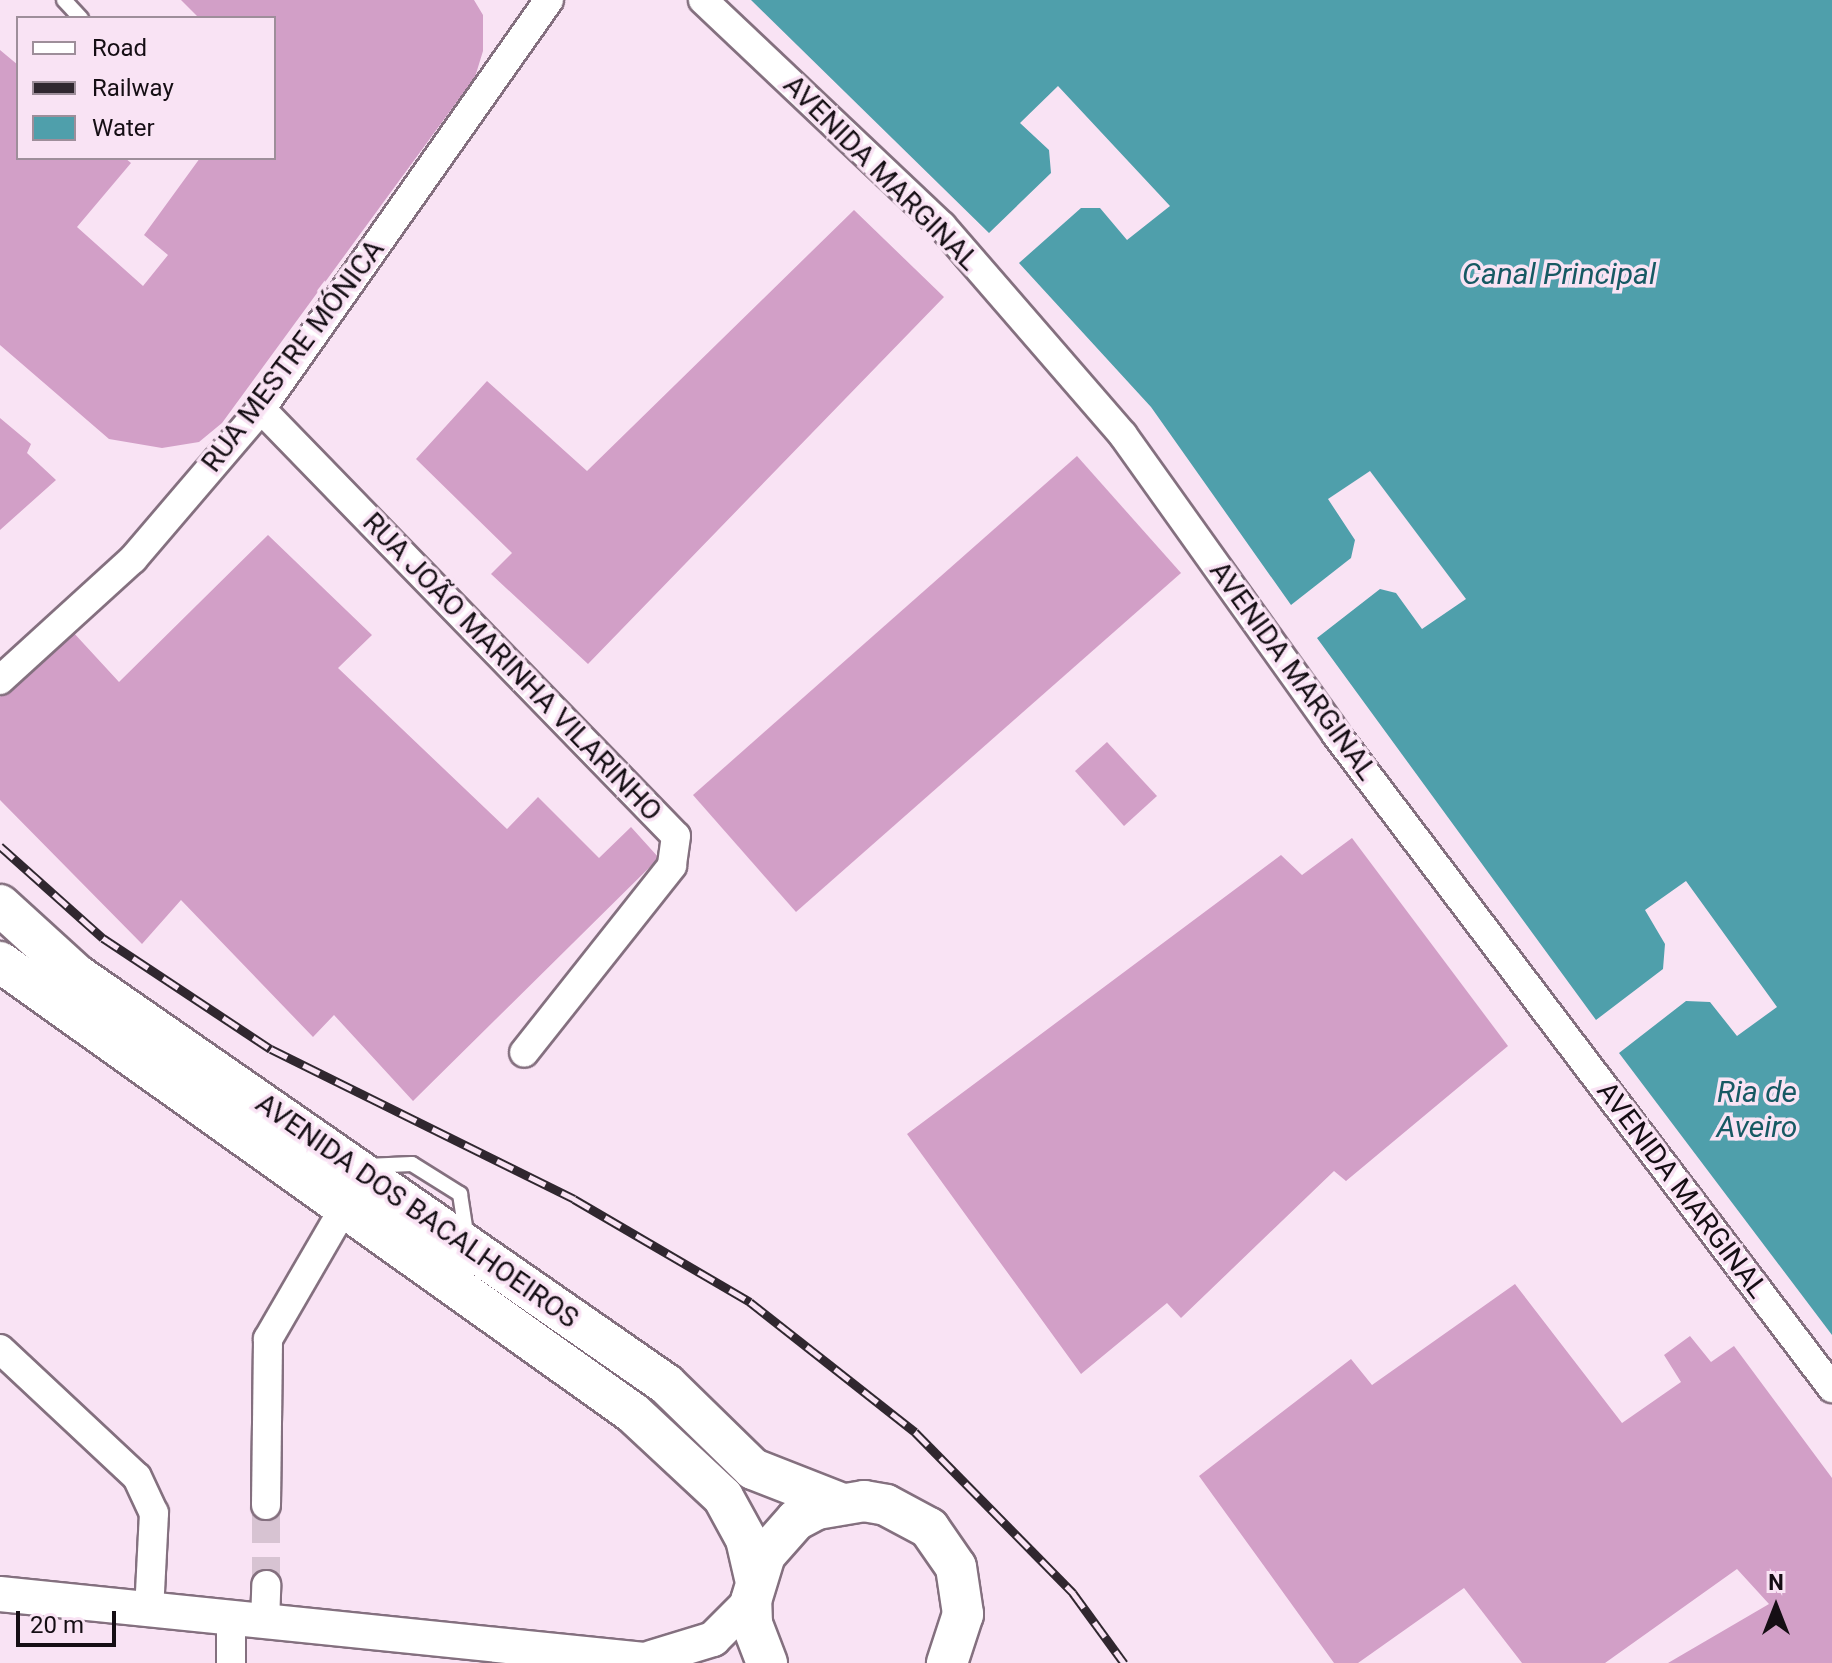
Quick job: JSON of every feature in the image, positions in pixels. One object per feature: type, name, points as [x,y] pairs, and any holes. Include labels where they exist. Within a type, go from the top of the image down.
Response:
[{"type":"main road","name":"AVENIDA DOS BACALHOEIROS","points":[[0,905],[77,975],[666,1384],[753,1469],[840,1503]]},
{"type":"main road","name":"AVENIDA DOS BACALHOEIROS","points":[[0,962],[633,1413],[723,1497],[746,1539],[753,1589],[752,1624],[767,1663]]},
{"type":"main road","name":"AVENIDA DOS BACALHOEIROS","points":[[753,1589],[772,1545],[796,1520],[840,1503],[875,1503],[909,1515],[945,1546],[956,1567],[963,1614],[947,1663]]},
{"type":"street","name":"RUA MESTRE MÓNICA","points":[[0,680],[133,559],[261,409],[549,0]]},
{"type":"street","name":"AVENIDA MARGINAL","points":[[703,0],[942,226],[1123,435],[1336,734],[1832,1388]]},
{"type":"street","name":"RUA JOÃO MARINHA VILARINHO","points":[[261,409],[676,836],[672,866],[524,1053]]},
{"type":"street","points":[[266,1505],[268,1339],[344,1208]]},
{"type":"street","points":[[0,1349],[137,1477],[154,1513],[149,1611]]},
{"type":"street","points":[[265,1623],[266,1585]]},
{"type":"street","points":[[0,1594],[662,1661],[713,1639],[753,1589]]},
{"type":"street","points":[[231,1619],[231,1663]]},
{"type":"lane","points":[[64,0],[79,16]]},
{"type":"water","name":"Canal Principal","points":[[751,0],[1832,0],[1832,1335],[1619,1053],[1686,1001],[1710,1002],[1737,1036],[1777,1007],[1686,881],[1645,910],[1665,944],[1663,969],[1596,1020],[1317,638],[1380,589],[1396,593],[1422,629],[1466,599],[1370,471],[1328,499],[1355,540],[1351,558],[1291,605],[1151,407],[1019,263],[1081,208],[1100,208],[1127,240],[1170,206],[1058,86],[1020,123],[1049,150],[1051,173],[989,233]]},
{"type":"building","points":[[181,0],[474,0],[483,15],[483,51],[475,77],[222,423],[199,442],[162,448],[109,439],[0,345],[0,50],[16,63],[16,160],[127,160],[131,163],[77,227],[143,286],[168,255],[144,235],[199,160],[276,160],[276,16],[197,16]]},
{"type":"building","points":[[854,210],[944,297],[588,664],[491,574],[512,553],[416,459],[487,381],[587,471]]},
{"type":"building","points":[[0,418],[31,444],[27,453],[56,480],[0,530]]},
{"type":"building","points":[[1077,456],[1181,573],[796,912],[693,795]]},
{"type":"building","points":[[268,535],[372,635],[338,668],[507,829],[538,797],[599,858],[631,827],[659,858],[413,1101],[334,1015],[313,1037],[181,900],[142,944],[0,800],[0,697],[72,631],[119,682]]},
{"type":"building","points":[[1107,742],[1157,796],[1124,826],[1075,771]]},
{"type":"building","points":[[1352,838],[1508,1046],[1346,1181],[1334,1171],[1181,1318],[1167,1303],[1081,1374],[907,1134],[1281,855],[1302,875]]},
{"type":"building","points":[[1515,1284],[1622,1423],[1681,1382],[1664,1355],[1690,1336],[1711,1362],[1734,1346],[1832,1478],[1832,1663],[1668,1663],[1769,1604],[1737,1569],[1605,1663],[1522,1663],[1464,1588],[1358,1663],[1334,1663],[1199,1476],[1351,1359],[1372,1385]]},
{"type":"tunnel","points":[[266,1505],[266,1585]]},
{"type":"railway","points":[[0,846],[103,938],[271,1049],[574,1199],[750,1302],[915,1432],[1073,1593],[1124,1663]]},
{"type":"water label","name":"Ria de Aveiro","points":[[1757,1109]]}]
